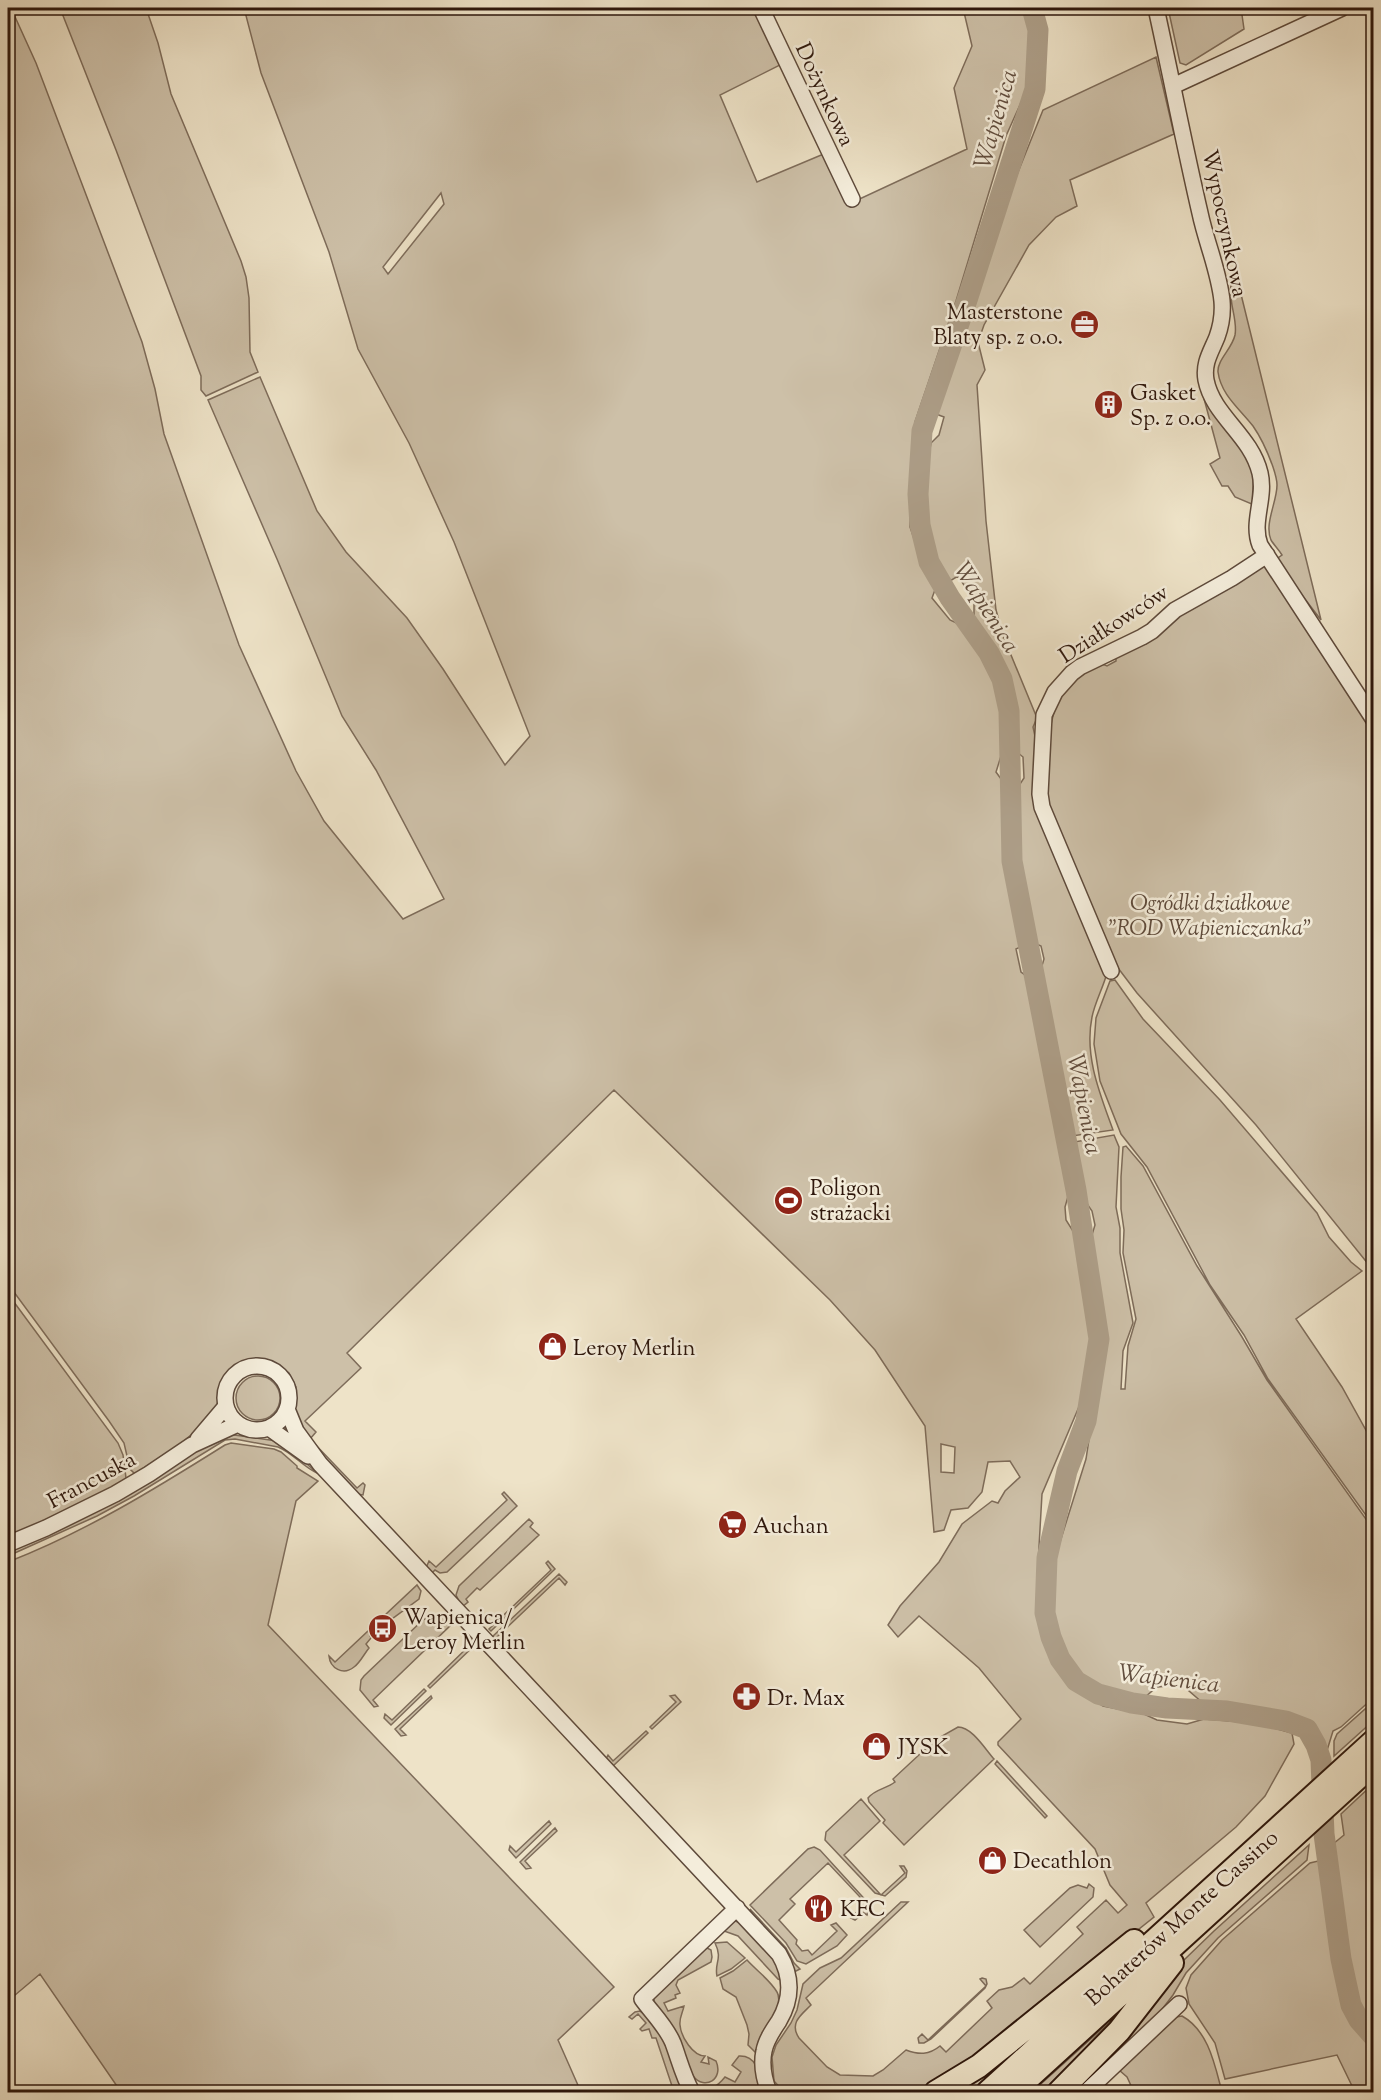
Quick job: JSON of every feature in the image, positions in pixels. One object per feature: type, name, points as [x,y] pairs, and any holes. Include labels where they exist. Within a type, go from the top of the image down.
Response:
[{"type":"highway","name":"Bohaterów Monte Cassino","points":[[988,2092],[1374,1741]]},
{"type":"highway","name":"Bohaterów Monte Cassino","points":[[1013,2092],[1374,1763]]},
{"type":"highway","points":[[936,2092],[979,2066],[1146,1931],[1239,1863]]},
{"type":"highway","points":[[1059,2092],[1119,2031],[1224,1900]]},
{"type":"street","name":"Dożynkowa","points":[[761,8],[852,200]]},
{"type":"street","name":"Wypoczynkowa","points":[[1156,8],[1200,213],[1222,300],[1222,317],[1217,336],[1207,358],[1206,381],[1216,405],[1247,442],[1260,472],[1263,486],[1256,529],[1257,537],[1374,720]]},
{"type":"street","points":[[1173,86],[1342,8]]},
{"type":"street","name":"Działkowców","points":[[1111,971],[1042,807],[1040,794],[1044,715],[1055,692],[1080,667],[1142,637],[1175,610],[1233,578],[1267,555]]},
{"type":"street","points":[[264,1367],[274,1371],[288,1388],[287,1409],[277,1424],[258,1430],[248,1429],[238,1424],[226,1406],[228,1385],[234,1376],[243,1370],[264,1367]]},
{"type":"street","name":"Francuska","points":[[192,1445],[226,1406]]},
{"type":"street","points":[[287,1409],[296,1431],[320,1464],[779,1954],[789,1973],[790,1983],[786,2004],[764,2049],[763,2071],[769,2092]]},
{"type":"street","name":"Francuska","points":[[8,1544],[115,1494],[192,1445],[238,1424]]},
{"type":"street","points":[[269,1428],[320,1464]]},
{"type":"street","points":[[692,2092],[664,2027],[642,1999],[737,1908]]},
{"type":"street","points":[[1086,2092],[1179,2004]]},
{"type":"green space","points":[[8,8],[11,8],[36,63],[142,342],[164,434],[239,645],[296,771],[324,821],[403,919],[444,899],[376,770],[342,716],[208,400],[260,377],[317,511],[346,552],[407,618],[505,765],[530,736],[454,542],[409,443],[358,349],[329,252],[261,73],[244,8],[757,8],[784,63],[720,95],[757,182],[826,153],[851,203],[967,149],[954,88],[972,46],[963,8],[1028,8],[1034,29],[1028,87],[1006,136],[956,301],[915,422],[910,527],[923,565],[936,587],[932,598],[950,620],[967,628],[993,675],[1003,710],[1005,753],[1001,756],[996,772],[1004,783],[1008,861],[1022,946],[1016,949],[1021,972],[1029,978],[1069,1193],[1065,1207],[1066,1220],[1078,1239],[1088,1289],[1091,1329],[1090,1363],[1081,1402],[1042,1494],[1037,1582],[1040,1613],[1051,1656],[1063,1675],[1080,1691],[1103,1706],[1144,1714],[1157,1720],[1187,1724],[1204,1719],[1255,1723],[1292,1733],[1294,1744],[1265,1796],[1236,1827],[1146,1903],[1154,1917],[935,2085],[920,2092],[784,2092],[774,2081],[772,2057],[776,2045],[797,2010],[803,1984],[820,1968],[841,1958],[901,1902],[908,1902],[806,1998],[811,2005],[800,2016],[796,2024],[796,2033],[799,2038],[827,2067],[840,2075],[873,2076],[906,2050],[924,2053],[940,2046],[946,2052],[992,2008],[987,2001],[999,1990],[1012,1987],[1024,1978],[1030,1984],[1083,1934],[1077,1927],[1106,1900],[1118,1913],[1127,1905],[1110,1885],[1095,1849],[998,1745],[998,1742],[1021,1719],[979,1668],[919,1616],[898,1637],[888,1625],[900,1606],[939,1562],[962,1524],[992,1501],[998,1503],[1005,1491],[1020,1477],[1010,1461],[988,1462],[982,1492],[968,1508],[951,1510],[944,1530],[934,1532],[925,1426],[875,1350],[830,1300],[614,1090],[347,1353],[361,1368],[305,1421],[316,1432],[310,1439],[357,1488],[363,1483],[365,1485],[363,1495],[357,1494],[314,1448],[295,1416],[296,1387],[289,1373],[276,1363],[258,1358],[241,1362],[223,1379],[217,1406],[210,1419],[179,1445],[135,1474],[130,1469],[124,1443],[8,1284]],"holes":[[[441,193],[444,204],[388,274],[383,267]],[[941,1444],[955,1447],[954,1473],[941,1472]]]},
{"type":"green space","points":[[60,8],[146,8],[171,94],[246,277],[249,298],[250,352],[258,372],[206,396],[201,390],[201,376]]},
{"type":"green space","points":[[1168,8],[1241,8],[1244,29],[1186,65],[1180,63]]},
{"type":"green space","points":[[1156,57],[1174,134],[1070,180],[1077,206],[1056,217],[1029,245],[984,325],[978,342],[985,370],[977,385],[986,521],[996,610],[1004,638],[1037,718],[1033,727],[1038,750],[1034,788],[1107,973],[1092,1017],[1090,1046],[1095,1075],[1113,1130],[1072,1136],[1038,979],[1044,959],[1041,946],[1034,943],[1016,847],[1016,790],[1024,778],[1023,757],[1017,752],[1015,712],[1008,681],[974,616],[974,600],[958,576],[950,581],[935,558],[926,522],[927,464],[931,443],[939,435],[944,417],[936,414],[995,229],[1043,110]]},
{"type":"green space","points":[[1238,282],[1321,620],[1275,560],[1282,555],[1269,534],[1277,483],[1274,472],[1267,451],[1256,431],[1227,395],[1218,372],[1235,335],[1230,291],[1231,285]]},
{"type":"green space","points":[[1203,395],[1244,444],[1257,475],[1254,505],[1235,497],[1228,486],[1222,486],[1210,464],[1220,458]]},
{"type":"green space","name":"Ogródki działkowe \"ROD Wapieniczanka\"","points":[[1265,564],[1311,631],[1373,732],[1373,1270],[1256,1125],[1137,993],[1112,960],[1047,807],[1048,742],[1055,708],[1068,683],[1100,663],[1107,666],[1116,661],[1116,655],[1172,616]]},
{"type":"green space","points":[[1115,980],[1143,1019],[1220,1100],[1317,1213],[1329,1237],[1362,1271],[1296,1319],[1342,1387],[1373,1443],[1373,1525],[1268,1379],[1244,1335],[1210,1285],[1147,1167],[1121,1134],[1100,1081],[1094,1044],[1096,1018],[1110,981]]},
{"type":"green space","points":[[1114,1135],[1119,1147],[1116,1207],[1120,1228],[1120,1253],[1133,1323],[1123,1351],[1121,1389],[1125,1389],[1128,1346],[1136,1319],[1123,1253],[1121,1177],[1123,1147],[1126,1146],[1143,1166],[1197,1266],[1267,1380],[1373,1529],[1373,1698],[1341,1727],[1333,1731],[1325,1757],[1317,1733],[1305,1723],[1282,1716],[1203,1703],[1182,1685],[1157,1687],[1145,1697],[1117,1695],[1088,1682],[1072,1667],[1059,1637],[1051,1602],[1055,1558],[1086,1459],[1103,1360],[1104,1331],[1091,1238],[1095,1225],[1092,1211],[1083,1198],[1074,1142]]},
{"type":"green space","points":[[8,1294],[118,1443],[123,1455],[126,1478],[125,1481],[81,1505],[8,1538]]},
{"type":"green space","points":[[258,1376],[267,1377],[274,1382],[279,1389],[279,1407],[274,1414],[267,1419],[258,1420],[249,1419],[242,1414],[237,1407],[236,1398],[237,1389],[242,1382],[249,1377]]},
{"type":"green space","points":[[227,1434],[277,1441],[294,1452],[317,1473],[278,1447],[235,1439],[225,1440],[97,1516],[8,1556],[8,1551]]},
{"type":"green space","points":[[231,1443],[281,1452],[297,1468],[318,1481],[296,1501],[268,1625],[614,1987],[558,2040],[581,2092],[121,2092],[40,1974],[8,2001],[8,1562],[92,1523]]},
{"type":"green space","points":[[504,1492],[517,1506],[447,1572],[440,1573],[435,1570],[431,1574],[426,1568],[429,1561],[436,1567],[507,1500],[502,1494]]},
{"type":"green space","points":[[529,1519],[533,1523],[530,1527],[539,1535],[480,1590],[477,1588],[466,1599],[468,1602],[462,1607],[456,1595],[459,1586]]},
{"type":"green space","points":[[548,1561],[555,1569],[491,1631],[489,1629],[551,1570],[546,1563]]},
{"type":"green space","points":[[559,1574],[567,1582],[565,1585],[559,1578],[497,1637],[503,1643],[498,1645],[492,1637]]},
{"type":"green space","points":[[417,1585],[421,1591],[419,1599],[389,1621],[387,1620],[370,1636],[366,1644],[369,1648],[356,1665],[346,1671],[334,1667],[329,1656],[335,1662]]},
{"type":"green space","points":[[442,1614],[454,1622],[373,1700],[378,1706],[374,1707],[360,1690],[361,1680],[425,1618],[428,1621]]},
{"type":"green space","points":[[470,1635],[478,1642],[430,1688],[428,1686],[473,1642],[468,1636]]},
{"type":"green space","points":[[424,1689],[426,1691],[391,1725],[384,1718],[385,1714],[392,1720]]},
{"type":"green space","points":[[675,1695],[681,1702],[652,1729],[650,1727],[676,1702],[670,1696]]},
{"type":"green space","points":[[431,1696],[432,1698],[400,1729],[406,1735],[401,1736],[395,1729]]},
{"type":"green space","points":[[1373,1702],[1373,1721],[1334,1756],[1334,1741],[1337,1734]]},
{"type":"green space","points":[[958,1727],[973,1734],[994,1759],[904,1845],[883,1823],[885,1820],[868,1798],[895,1782],[893,1779],[935,1740]]},
{"type":"green space","points":[[646,1731],[648,1733],[613,1766],[606,1759],[608,1755],[613,1761]]},
{"type":"green space","points":[[997,1761],[1047,1816],[1045,1818],[995,1764]]},
{"type":"green space","points":[[1373,1784],[1373,2027],[1365,2016],[1354,1991],[1333,1844],[1344,1835],[1341,1814]]},
{"type":"green space","points":[[861,1799],[880,1821],[844,1855],[881,1895],[875,1893],[825,1840],[826,1832]]},
{"type":"green space","points":[[549,1821],[551,1824],[516,1858],[509,1850],[510,1846],[516,1852]]},
{"type":"green space","points":[[555,1828],[557,1831],[525,1861],[531,1868],[526,1869],[520,1862]]},
{"type":"green space","points":[[1309,1845],[1307,1860],[1218,1938],[1186,1973],[1153,2021],[1082,2092],[1076,2089],[1184,1960]]},
{"type":"green space","points":[[814,1847],[820,1850],[870,1905],[867,1915],[864,1913],[855,1920],[851,1918],[863,1906],[858,1900],[860,1897],[828,1863],[790,1899],[795,1904],[779,1920],[797,1940],[796,1944],[802,1951],[808,1950],[812,1955],[837,1931],[831,1925],[836,1923],[847,1935],[837,1946],[806,1964],[797,1961],[786,1943],[750,1905],[808,1849]]},
{"type":"green space","points":[[1318,1861],[1322,1868],[1341,2002],[1354,2025],[1373,2049],[1373,2092],[1355,2092],[1337,2055],[1225,2079],[1215,2043],[1189,2004],[1186,1988],[1191,1975],[1222,1940],[1310,1863]]},
{"type":"green space","points":[[900,1866],[904,1866],[907,1871],[906,1877],[885,1896],[881,1895],[905,1873]]},
{"type":"green space","points":[[1089,1884],[1094,1888],[1093,1897],[1040,1947],[1024,1930],[1070,1888],[1078,1885],[1087,1888]]},
{"type":"green space","points":[[750,1909],[786,1948],[800,1969],[794,1972]]},
{"type":"green space","points":[[735,1921],[741,1923],[777,1962],[783,1981],[778,1979],[738,1936],[724,1931],[729,1923]]},
{"type":"green space","points":[[727,1942],[745,1958],[717,1976],[718,1953],[715,1943]]},
{"type":"green space","points":[[705,1947],[711,1950],[711,1962],[678,1980],[676,1985],[680,1993],[675,1995],[676,1998],[664,2003],[668,2011],[684,2006],[680,2022],[685,2040],[696,2053],[705,2056],[701,2062],[709,2064],[708,2057],[716,2061],[717,2073],[715,2078],[708,2083],[703,2083],[693,2076],[678,2039],[654,2004],[654,1996]]},
{"type":"green space","points":[[747,1960],[771,1983],[779,1998],[776,2013],[756,2053],[748,2045],[747,2025],[736,1997],[723,1989],[720,1978]]},
{"type":"green space","points":[[980,1979],[986,1979],[986,1986]]},
{"type":"green space","points":[[986,1986],[931,2039],[924,2043],[919,2043],[918,2038],[922,2034],[928,2040]]},
{"type":"green space","points":[[1133,2001],[1079,2060],[1044,2092],[1032,2092]]},
{"type":"green space","points":[[1064,2006],[970,2092],[950,2092]]},
{"type":"green space","points":[[640,2011],[648,2017],[662,2035],[683,2091],[674,2092],[656,2038],[652,2038],[649,2029],[642,2031],[640,2029],[646,2023],[638,2014],[632,2019],[629,2017]]},
{"type":"green space","points":[[1182,2016],[1199,2031],[1205,2040],[1222,2092],[1134,2092],[1127,2077],[1119,2070],[1176,2017]]},
{"type":"green space","points":[[739,2056],[751,2059],[755,2063],[763,2092],[697,2092],[697,2089],[713,2088],[725,2077],[735,2082],[741,2072],[732,2065]]},
{"type":"waterway","name":"Wapienica","points":[[1032,8],[1038,30],[1035,89],[922,431],[918,494],[920,525],[929,562],[950,598],[989,653],[1002,679],[1009,711],[1012,861],[1076,1190],[1099,1339],[1086,1421],[1067,1471],[1047,1558],[1045,1613],[1060,1659],[1076,1681],[1098,1694],[1132,1703],[1167,1708],[1227,1711],[1286,1721],[1307,1729],[1321,1760],[1324,1834],[1341,1959],[1351,2005],[1359,2020],[1374,2037]]},
{"type":"place","name":"Masterstone Blaty sp. z o.o.","points":[[1084,324]]},
{"type":"place","name":"Gasket Sp. z o.o.","points":[[1109,405]]},
{"type":"place","name":"Poligon strażacki","points":[[789,1200]]},
{"type":"place","name":"Leroy Merlin","points":[[552,1347]]},
{"type":"place","name":"Auchan","points":[[732,1525]]},
{"type":"place","name":"Wapienica/ Leroy Merlin","points":[[382,1629]]},
{"type":"place","name":"Dr. Max","points":[[746,1697]]},
{"type":"place","name":"JYSK","points":[[877,1746]]},
{"type":"place","name":"Decathlon","points":[[992,1860]]},
{"type":"place","name":"KFC","points":[[819,1908]]}]
